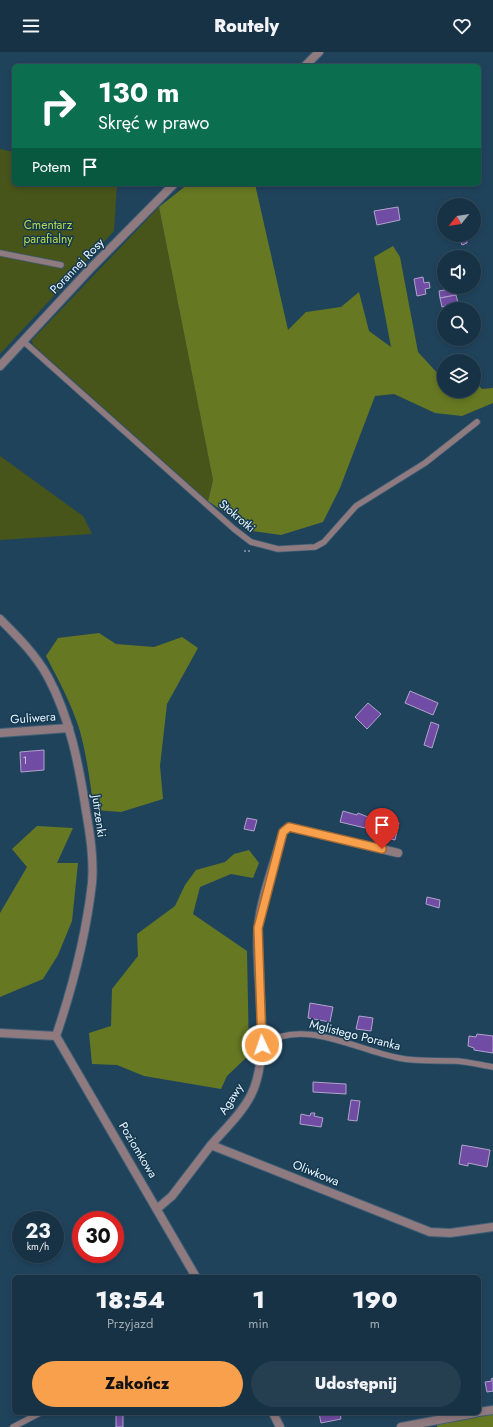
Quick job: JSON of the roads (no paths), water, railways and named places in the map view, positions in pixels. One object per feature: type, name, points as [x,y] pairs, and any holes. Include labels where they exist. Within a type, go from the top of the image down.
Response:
[{"type":"street","points":[[307,64],[319,52]]},
{"type":"street","name":"Porannej Rosy","points":[[0,366],[172,186]]},
{"type":"street","name":"Jutrzenki","points":[[0,619],[35,657],[48,678],[68,728],[78,762],[91,841],[92,882],[79,958],[56,1036]]},
{"type":"street","name":"Guliwera","points":[[0,733],[68,728]]},
{"type":"street","name":"Agawy","points":[[212,1145],[241,1110],[251,1094],[257,1078],[262,1045],[258,928],[283,832],[289,827],[398,853]]},
{"type":"street","points":[[0,1033],[56,1036]]},
{"type":"street","name":"Poziomkowa","points":[[56,1036],[158,1208],[195,1275]]},
{"type":"street","points":[[158,1208],[172,1196],[212,1145]]},
{"type":"street","name":"Oliwkowa","points":[[212,1145],[430,1232],[450,1233],[493,1227]]},
{"type":"street","points":[[481,1412],[493,1410]]},
{"type":"street","points":[[273,1415],[280,1427]]},
{"type":"street","points":[[401,1427],[464,1415]]},
{"type":"lane","points":[[0,253],[61,265]]},
{"type":"lane","name":"Stokrotki","points":[[23,341],[234,529],[251,542],[278,549],[305,549],[315,547],[324,542],[356,506],[425,463],[477,422]]},
{"type":"lane","name":"Mglistego Poranka","points":[[262,1045],[274,1037],[298,1033],[347,1043],[400,1058],[459,1061],[493,1067]]},
{"type":"lane","points":[[12,1427],[36,1415]]},
{"type":"park label","name":"Cmentarz parafialny","points":[[48,232]]}]
